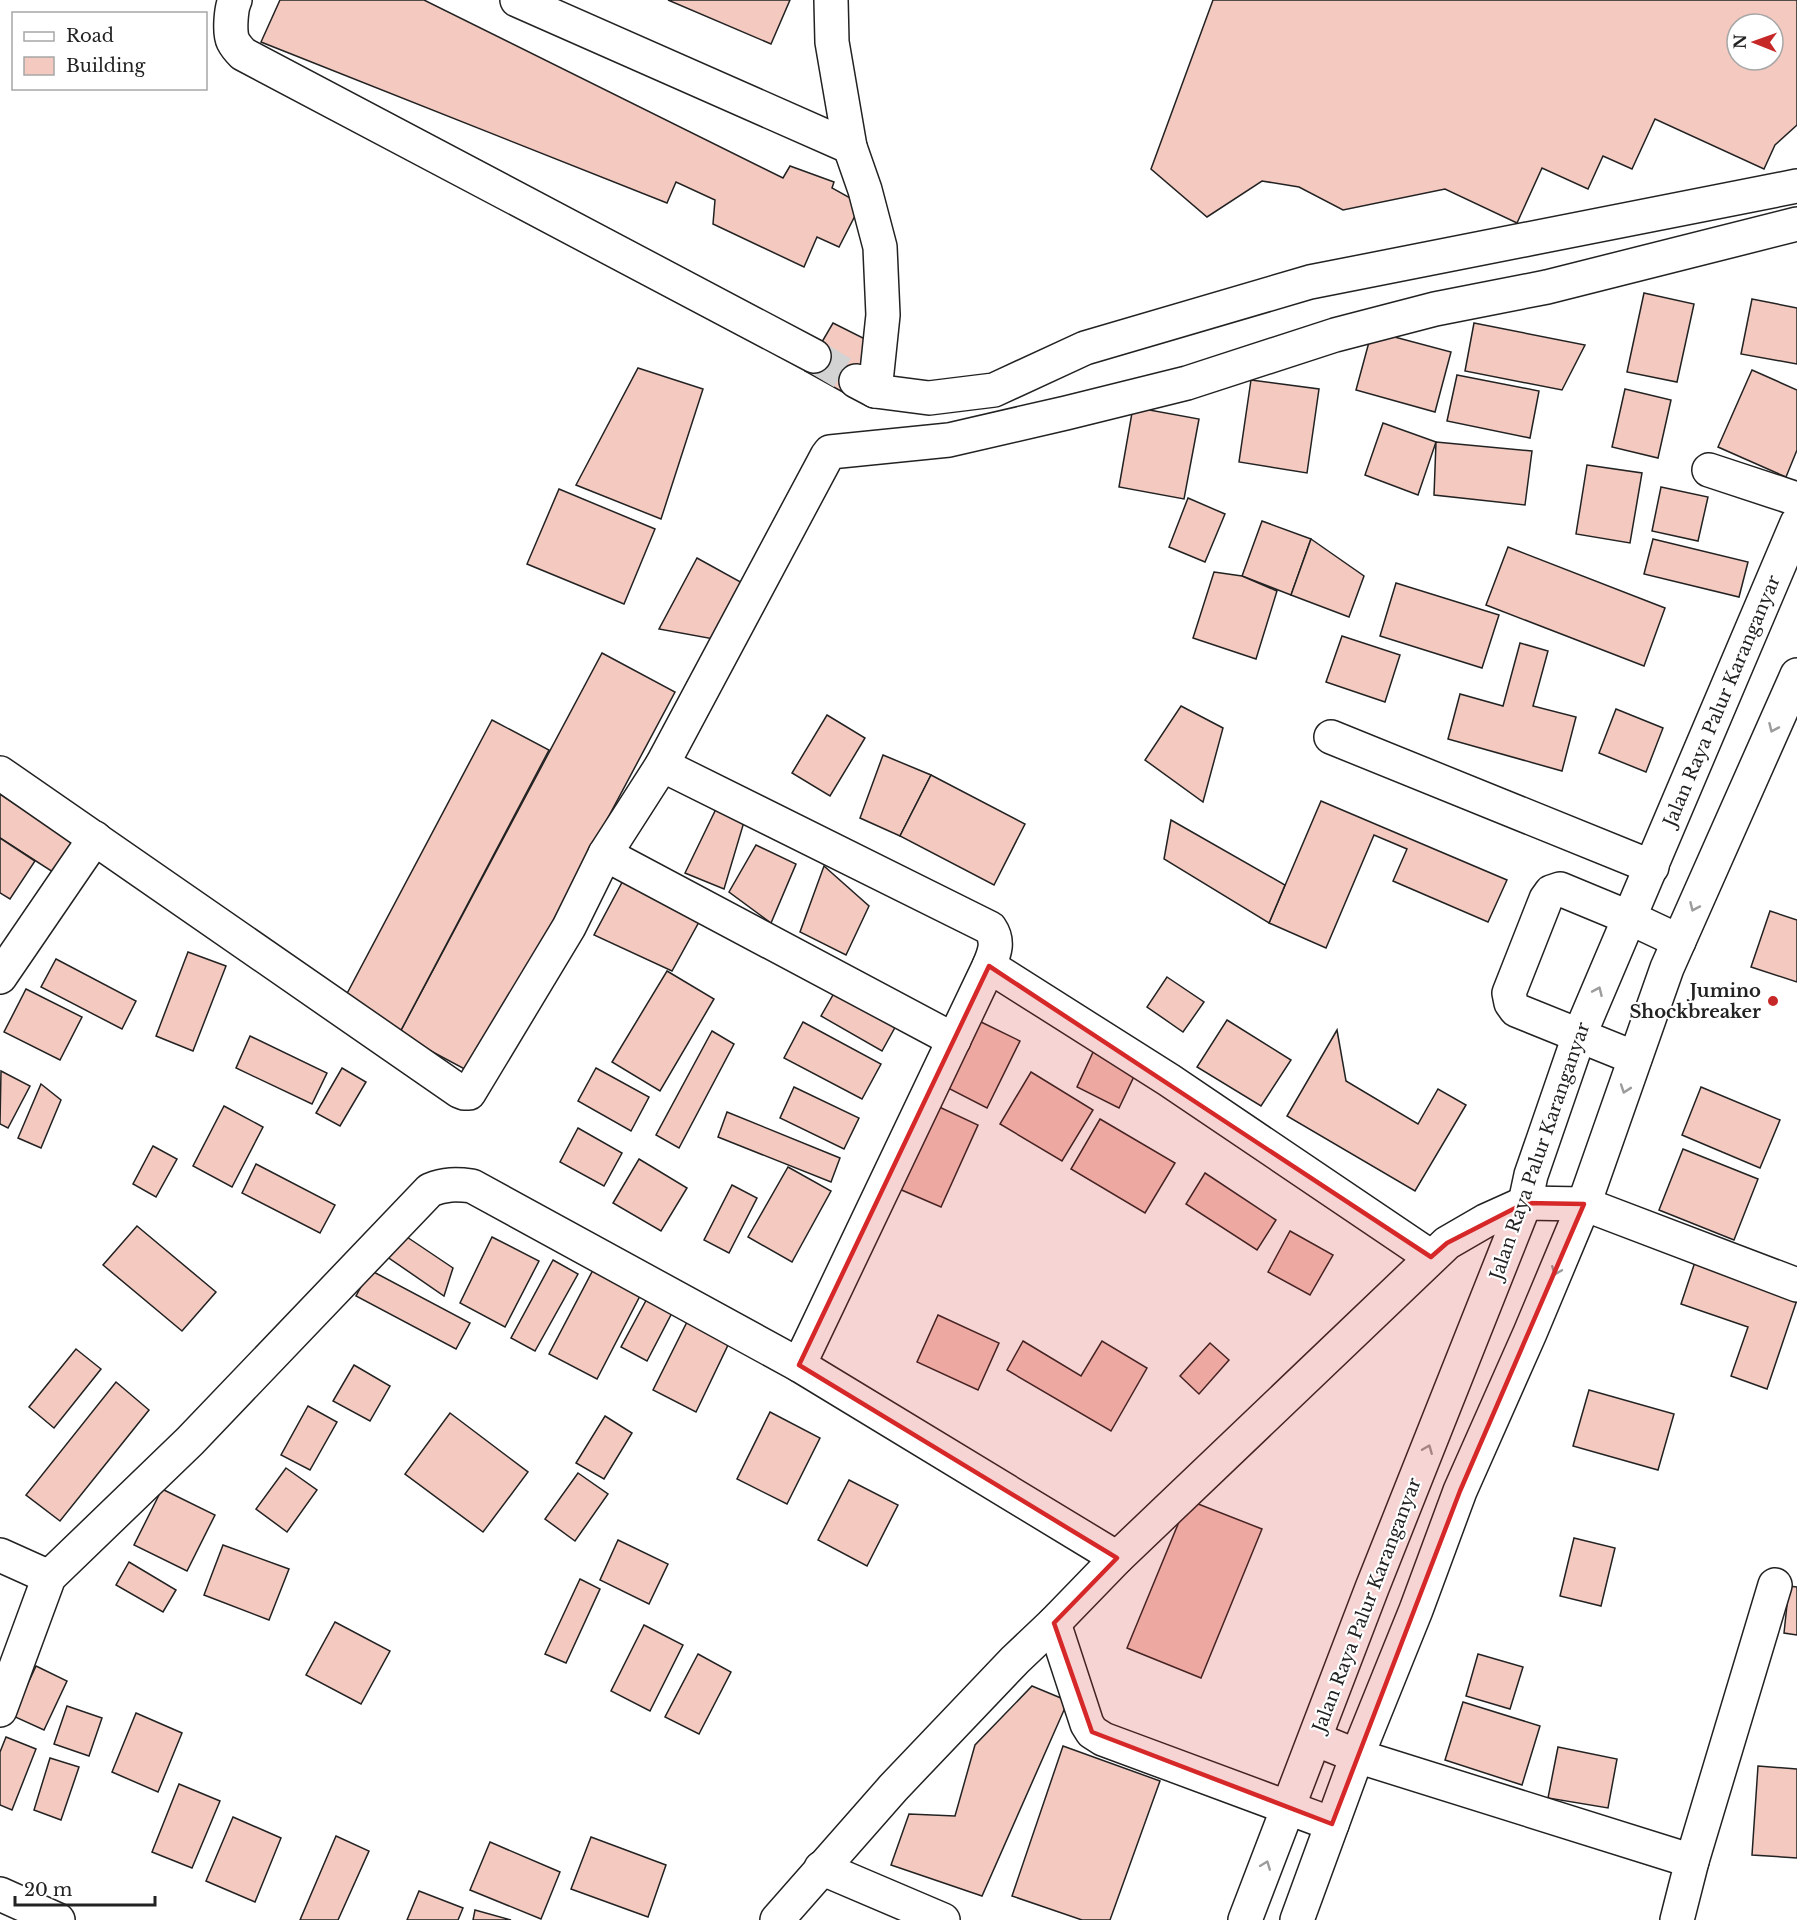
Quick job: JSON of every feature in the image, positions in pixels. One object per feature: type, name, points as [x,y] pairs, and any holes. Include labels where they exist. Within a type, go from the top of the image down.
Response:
[{"type":"street","points":[[235,0],[231,32],[234,42],[243,54],[814,356]]},
{"type":"street","points":[[517,0],[850,147]]},
{"type":"street","points":[[831,0],[832,42],[850,147],[865,190],[879,247],[883,315],[866,386],[928,398],[994,390],[1085,348],[1310,282],[1797,186]]},
{"type":"street","points":[[0,773],[464,1093],[470,1093],[569,927],[605,854],[662,765],[830,452],[949,440],[1066,413],[1187,383],[1335,335],[1413,315],[1547,287],[1797,224]]},
{"type":"street","points":[[1709,470],[1797,499]]},
{"type":"street","name":"Jalan Raya Palur Karanganyar","points":[[1245,1920],[1372,1588],[1525,1203],[1531,1175],[1579,1036],[1797,523]]},
{"type":"street","points":[[1297,1920],[1357,1756],[1416,1610],[1460,1491],[1584,1204],[1667,968],[1797,675]]},
{"type":"street","points":[[1331,737],[1652,867]]},
{"type":"street","points":[[662,765],[990,928],[996,942],[990,966],[799,1365]]},
{"type":"street","points":[[0,977],[95,838]]},
{"type":"street","points":[[605,854],[954,1040]]},
{"type":"street","points":[[1635,1058],[1516,1010],[1510,1003],[1509,993],[1546,899],[1551,892],[1560,889],[1679,941]]},
{"type":"street","points":[[990,966],[1169,1080],[1431,1257]]},
{"type":"street","points":[[0,1710],[50,1577],[190,1441],[430,1190],[443,1185],[472,1186],[799,1365],[1117,1558]]},
{"type":"street","points":[[777,1920],[893,1788],[1015,1660],[1117,1558],[1447,1243],[1485,1221],[1525,1203],[1584,1204],[1797,1285]]},
{"type":"street","points":[[0,1555],[50,1577]]},
{"type":"street","points":[[1677,1920],[1692,1861],[1775,1585]]},
{"type":"street","points":[[1054,1623],[1087,1724],[1092,1732],[1103,1739],[1332,1824]]},
{"type":"street","points":[[1315,1739],[1357,1756],[1692,1861]]},
{"type":"street","points":[[821,1868],[943,1920]]},
{"type":"street","points":[[0,1894],[58,1920]]},
{"type":"highlighted area","points":[[989,966],[1431,1257],[1447,1243],[1525,1203],[1584,1204],[1460,1491],[1332,1824],[1092,1732],[1054,1623],[1117,1558],[799,1365]]},
{"type":"building","points":[[280,0],[424,0],[783,178],[790,166],[834,182],[832,188],[861,204],[839,247],[817,237],[804,267],[713,224],[715,200],[676,182],[667,203],[261,42]]},
{"type":"building","points":[[668,0],[790,0],[771,44]]},
{"type":"building","points":[[1213,0],[1797,0],[1797,125],[1775,145],[1764,169],[1655,119],[1632,169],[1603,156],[1588,189],[1542,168],[1517,223],[1445,189],[1343,210],[1299,187],[1262,181],[1207,217],[1151,169]]},
{"type":"building","points":[[1644,293],[1694,304],[1677,382],[1627,372]]},
{"type":"building","points":[[1752,299],[1797,308],[1797,364],[1741,354]]},
{"type":"building","points":[[833,323],[879,346],[848,395],[805,371]]},
{"type":"building","points":[[1474,323],[1585,345],[1562,390],[1465,371]]},
{"type":"building","points":[[1372,331],[1451,352],[1435,412],[1356,390]]},
{"type":"building","points":[[638,368],[703,389],[661,519],[576,485]]},
{"type":"building","points":[[1752,370],[1797,390],[1797,450],[1786,477],[1718,447]]},
{"type":"building","points":[[1457,375],[1539,391],[1530,438],[1447,421]]},
{"type":"building","points":[[1251,380],[1319,389],[1307,473],[1239,462]]},
{"type":"building","points":[[1625,389],[1671,400],[1658,458],[1612,447]]},
{"type":"building","points":[[1133,407],[1199,419],[1184,499],[1119,487]]},
{"type":"building","points":[[1383,423],[1436,442],[1418,495],[1365,475]]},
{"type":"building","points":[[1436,442],[1532,451],[1525,505],[1434,495]]},
{"type":"building","points":[[1587,465],[1642,473],[1630,543],[1576,534]]},
{"type":"building","points":[[1661,487],[1708,497],[1698,541],[1652,531]]},
{"type":"building","points":[[559,489],[655,529],[624,604],[527,564]]},
{"type":"building","points":[[1188,498],[1225,514],[1205,562],[1169,547]]},
{"type":"building","points":[[1262,521],[1311,539],[1291,595],[1242,576]]},
{"type":"building","points":[[1311,539],[1364,576],[1349,617],[1291,595]]},
{"type":"building","points":[[1653,539],[1748,562],[1739,597],[1644,574]]},
{"type":"building","points":[[1508,547],[1665,608],[1644,666],[1486,605]]},
{"type":"building","points":[[697,558],[746,585],[719,640],[659,629]]},
{"type":"building","points":[[1214,572],[1242,576],[1277,591],[1256,659],[1193,638]]},
{"type":"building","points":[[1396,583],[1499,615],[1482,668],[1380,636]]},
{"type":"building","points":[[1342,636],[1400,655],[1385,702],[1326,682]]},
{"type":"building","points":[[1520,643],[1548,651],[1533,706],[1576,717],[1562,771],[1448,739],[1460,694],[1503,706]]},
{"type":"building","points":[[602,653],[675,692],[472,1073],[399,1034]]},
{"type":"building","points":[[1181,706],[1223,728],[1203,802],[1145,760]]},
{"type":"building","points":[[1616,709],[1663,728],[1646,772],[1599,753]]},
{"type":"building","points":[[827,715],[865,738],[830,796],[792,773]]},
{"type":"building","points":[[492,720],[549,750],[399,1034],[342,1003]]},
{"type":"building","points":[[883,755],[931,775],[900,836],[860,818]]},
{"type":"building","points":[[931,775],[1025,824],[994,885],[900,836]]},
{"type":"building","points":[[0,794],[75,843],[56,874],[0,838]]},
{"type":"building","points":[[1321,801],[1507,880],[1488,922],[1393,881],[1407,849],[1374,835],[1326,948],[1269,923]]},
{"type":"building","points":[[716,809],[744,822],[724,889],[685,873]]},
{"type":"building","points":[[1171,820],[1285,885],[1269,923],[1164,859]]},
{"type":"building","points":[[0,838],[35,861],[10,899],[0,893]]},
{"type":"building","points":[[756,845],[796,864],[771,923],[729,892]]},
{"type":"building","points":[[824,866],[869,906],[846,955],[800,932]]},
{"type":"building","points":[[626,875],[705,911],[672,971],[594,935]]},
{"type":"building","points":[[1770,911],[1797,920],[1797,982],[1751,967]]},
{"type":"building","points":[[188,952],[226,966],[193,1051],[156,1036]]},
{"type":"building","points":[[56,959],[136,1001],[122,1029],[41,987]]},
{"type":"building","points":[[667,971],[714,999],[660,1091],[612,1062]]},
{"type":"building","points":[[1167,977],[1204,1002],[1183,1032],[1147,1007]]},
{"type":"building","points":[[837,988],[898,1022],[882,1051],[821,1016]]},
{"type":"building","points":[[26,989],[82,1017],[60,1060],[4,1032]]},
{"type":"building","points":[[1227,1020],[1291,1060],[1261,1106],[1197,1067]]},
{"type":"building","points":[[979,1021],[1020,1041],[987,1108],[946,1087]]},
{"type":"building","points":[[803,1022],[881,1064],[862,1099],[784,1058]]},
{"type":"building","points":[[1337,1030],[1346,1081],[1418,1124],[1438,1089],[1466,1105],[1415,1191],[1287,1116]]},
{"type":"building","points":[[712,1031],[734,1044],[679,1148],[656,1135]]},
{"type":"building","points":[[250,1036],[327,1073],[312,1104],[236,1068]]},
{"type":"building","points":[[1094,1050],[1137,1070],[1119,1108],[1077,1087]]},
{"type":"building","points":[[342,1068],[366,1082],[340,1126],[316,1113]]},
{"type":"building","points":[[596,1068],[649,1097],[631,1131],[578,1101]]},
{"type":"building","points":[[1,1071],[30,1086],[8,1128],[0,1124]]},
{"type":"building","points":[[1031,1072],[1093,1110],[1062,1161],[1000,1124]]},
{"type":"building","points":[[41,1084],[61,1100],[41,1148],[18,1138]]},
{"type":"building","points":[[794,1087],[859,1118],[844,1149],[780,1118]]},
{"type":"building","points":[[1701,1087],[1780,1120],[1760,1168],[1682,1135]]},
{"type":"building","points":[[935,1105],[978,1125],[941,1207],[897,1188]]},
{"type":"building","points":[[224,1106],[263,1127],[232,1187],[193,1166]]},
{"type":"building","points":[[727,1112],[840,1158],[831,1182],[718,1137]]},
{"type":"building","points":[[1100,1119],[1175,1163],[1145,1213],[1071,1169]]},
{"type":"building","points":[[578,1128],[622,1153],[604,1186],[560,1162]]},
{"type":"building","points":[[153,1146],[177,1159],[156,1197],[133,1184]]},
{"type":"building","points":[[1683,1149],[1758,1179],[1734,1240],[1659,1210]]},
{"type":"building","points":[[639,1159],[687,1188],[661,1231],[613,1203]]},
{"type":"building","points":[[256,1164],[335,1205],[320,1233],[242,1193]]},
{"type":"building","points":[[788,1167],[831,1191],[792,1262],[748,1237]]},
{"type":"building","points":[[1205,1173],[1276,1220],[1257,1250],[1186,1204]]},
{"type":"building","points":[[732,1185],[757,1198],[729,1253],[704,1240]]},
{"type":"building","points":[[137,1226],[216,1292],[182,1331],[103,1265]]},
{"type":"building","points":[[398,1231],[453,1268],[444,1296],[383,1254]]},
{"type":"building","points":[[1290,1231],[1333,1255],[1310,1295],[1268,1272]]},
{"type":"building","points":[[492,1237],[539,1261],[505,1327],[460,1303]]},
{"type":"building","points":[[1696,1259],[1797,1300],[1767,1389],[1731,1376],[1748,1327],[1681,1304]]},
{"type":"building","points":[[553,1260],[578,1274],[535,1351],[511,1338]]},
{"type":"building","points":[[594,1268],[642,1292],[597,1379],[549,1354]]},
{"type":"building","points":[[370,1270],[470,1323],[456,1349],[356,1296]]},
{"type":"building","points":[[649,1295],[674,1309],[647,1361],[621,1347]]},
{"type":"building","points":[[938,1315],[999,1343],[978,1390],[917,1362]]},
{"type":"building","points":[[687,1322],[729,1343],[696,1412],[653,1390]]},
{"type":"building","points":[[1023,1341],[1081,1376],[1102,1341],[1147,1368],[1111,1431],[1007,1370]]},
{"type":"building","points":[[1210,1343],[1229,1360],[1199,1394],[1180,1376]]},
{"type":"building","points":[[76,1349],[101,1369],[54,1428],[29,1407]]},
{"type":"building","points":[[354,1365],[390,1386],[370,1421],[333,1401]]},
{"type":"building","points":[[116,1382],[149,1410],[60,1521],[26,1495]]},
{"type":"building","points":[[1589,1390],[1674,1414],[1658,1470],[1573,1446]]},
{"type":"building","points":[[308,1406],[337,1422],[310,1470],[281,1455]]},
{"type":"building","points":[[770,1412],[820,1438],[787,1504],[737,1479]]},
{"type":"building","points":[[450,1413],[528,1472],[483,1532],[405,1474]]},
{"type":"building","points":[[605,1416],[632,1433],[604,1479],[576,1463]]},
{"type":"building","points":[[286,1468],[317,1490],[287,1532],[256,1509]]},
{"type":"building","points":[[578,1473],[608,1494],[575,1541],[545,1519]]},
{"type":"building","points":[[849,1480],[898,1505],[867,1566],[818,1540]]},
{"type":"building","points":[[162,1489],[215,1515],[187,1571],[134,1545]]},
{"type":"building","points":[[1188,1500],[1262,1529],[1201,1678],[1127,1648]]},
{"type":"building","points":[[1574,1538],[1615,1548],[1601,1606],[1560,1596]]},
{"type":"building","points":[[618,1540],[668,1564],[649,1604],[600,1580]]},
{"type":"building","points":[[223,1545],[289,1569],[269,1620],[204,1595]]},
{"type":"building","points":[[129,1562],[176,1590],[163,1612],[116,1585]]},
{"type":"building","points":[[580,1579],[600,1589],[566,1663],[545,1654]]},
{"type":"building","points":[[1789,1586],[1797,1587],[1797,1635],[1784,1633]]},
{"type":"building","points":[[335,1622],[390,1651],[361,1704],[306,1675]]},
{"type":"building","points":[[644,1625],[683,1645],[650,1711],[611,1691]]},
{"type":"building","points":[[698,1654],[731,1672],[699,1734],[665,1717]]},
{"type":"building","points":[[1478,1654],[1523,1667],[1510,1709],[1466,1696]]},
{"type":"building","points":[[36,1666],[67,1681],[44,1730],[13,1716]]},
{"type":"building","points":[[1032,1686],[1068,1701],[982,1896],[891,1865],[909,1814],[955,1816],[975,1745]]},
{"type":"building","points":[[1463,1702],[1540,1726],[1522,1785],[1445,1760]]},
{"type":"building","points":[[67,1706],[102,1718],[89,1756],[54,1744]]},
{"type":"building","points":[[136,1713],[182,1733],[158,1792],[112,1772]]},
{"type":"building","points":[[6,1737],[36,1749],[12,1810],[0,1805],[0,1752]]},
{"type":"building","points":[[1063,1746],[1160,1781],[1110,1920],[1082,1920],[1012,1896]]},
{"type":"building","points":[[1558,1747],[1617,1759],[1608,1808],[1548,1798]]},
{"type":"building","points":[[50,1758],[79,1767],[61,1820],[34,1810]]},
{"type":"building","points":[[1758,1766],[1797,1769],[1797,1858],[1752,1855]]},
{"type":"building","points":[[179,1784],[220,1801],[192,1868],[152,1852]]},
{"type":"building","points":[[233,1817],[281,1838],[255,1902],[206,1881]]},
{"type":"building","points":[[336,1836],[369,1851],[338,1920],[300,1920]]},
{"type":"building","points":[[591,1837],[666,1865],[648,1917],[571,1889]]},
{"type":"building","points":[[490,1842],[560,1872],[541,1919],[470,1890]]},
{"type":"building","points":[[419,1891],[463,1908],[458,1920],[407,1920]]},
{"type":"building","points":[[475,1910],[511,1920],[473,1920]]},
{"type":"tunnel","points":[[814,356],[856,381]]},
{"type":"place","name":"Jumino Shockbreaker","points":[[1773,1001]]}]
